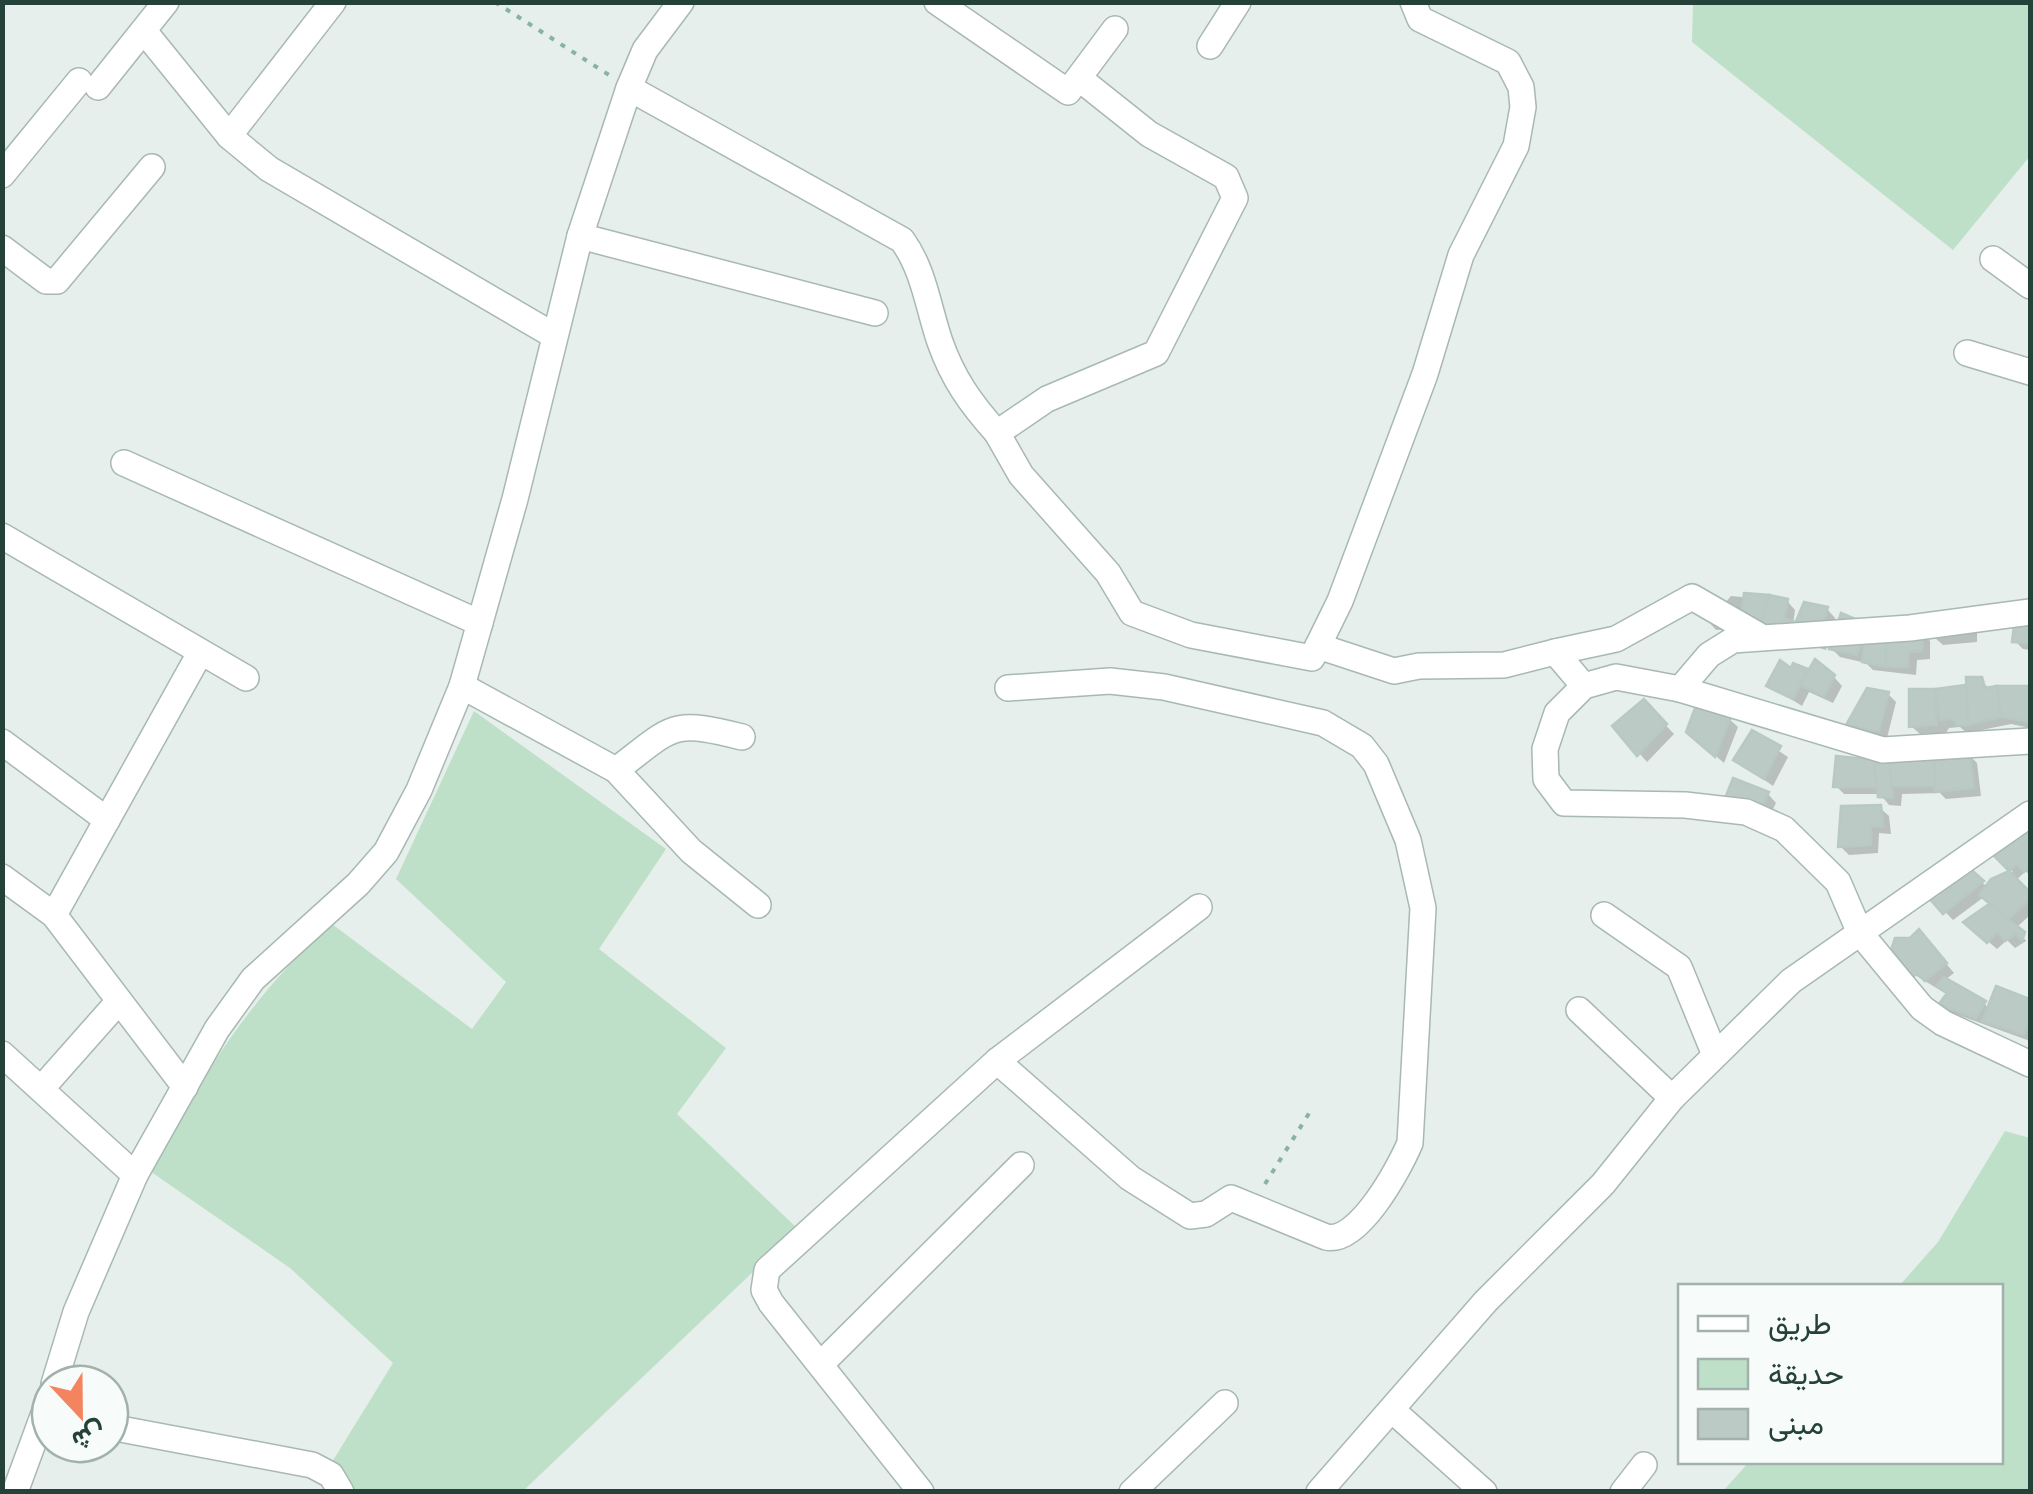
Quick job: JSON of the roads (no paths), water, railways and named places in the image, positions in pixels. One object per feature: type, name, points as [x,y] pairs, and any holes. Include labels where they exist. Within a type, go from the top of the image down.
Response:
[{"type":"street","points":[[2,174],[144,31],[166,2]]},
{"type":"street","points":[[229,136],[333,2]]},
{"type":"street","points":[[936,2],[1064,91],[1074,90],[1115,29]]},
{"type":"street","points":[[1210,46],[1238,2]]},
{"type":"street","points":[[629,88],[902,240],[925,286],[940,344],[959,389],[997,434],[1021,475],[1108,573],[1132,614],[1180,632],[1312,658],[1340,601],[1425,374],[1461,254],[1516,146],[1523,107],[1521,87],[1508,62],[1420,19],[1412,2]]},
{"type":"street","points":[[60,1364],[76,1312],[135,1175],[217,1029],[253,980],[358,884],[386,852],[420,790],[462,686],[580,236],[629,88],[664,8]]},
{"type":"street","points":[[144,31],[229,136],[269,169],[553,335]]},
{"type":"street","points":[[997,434],[1047,400],[1156,353],[1235,198],[1226,176],[1149,134],[1080,80]]},
{"type":"street","points":[[2,248],[46,281],[57,282],[152,167]]},
{"type":"street","points":[[580,236],[874,313]]},
{"type":"street","points":[[1994,258],[2030,286]]},
{"type":"street","points":[[1967,353],[2030,372]]},
{"type":"street","points":[[124,463],[480,623]]},
{"type":"street","points":[[6,545],[246,678]]},
{"type":"street","points":[[1318,646],[1394,672],[1419,666],[1504,665],[1616,638],[1692,597],[1758,636]]},
{"type":"street","points":[[1680,689],[1709,655],[1733,640],[1910,628],[2030,612]]},
{"type":"street","points":[[54,915],[200,652]]},
{"type":"street","points":[[1555,652],[1584,686]]},
{"type":"street","points":[[2030,741],[1883,750],[1680,689],[1616,678],[1584,686],[1557,714],[1546,748],[1546,780],[1564,803],[1685,804],[1758,818],[1784,829],[1828,871],[1860,933],[1922,1008],[1943,1023],[2030,1064]]},
{"type":"street","points":[[996,1062],[1130,1178],[1182,1213],[1199,1217],[1231,1198],[1326,1237],[1340,1238],[1356,1228],[1402,1162],[1410,1143],[1423,908],[1408,840],[1385,784],[1362,746],[1323,724],[1164,686],[1110,681],[1008,688]]},
{"type":"street","points":[[462,686],[616,770],[691,851],[758,905]]},
{"type":"street","points":[[616,770],[680,727],[693,725],[742,737]]},
{"type":"street","points":[[2,742],[107,820]]},
{"type":"street","points":[[1319,1492],[1486,1301],[1603,1184],[1672,1098],[1791,981],[2030,814]]},
{"type":"street","points":[[2,877],[54,915],[185,1087]]},
{"type":"street","points":[[921,1492],[764,1290],[766,1270],[996,1062],[1199,907]]},
{"type":"street","points":[[1604,914],[1679,967],[1714,1056]]},
{"type":"street","points":[[42,1088],[119,1001]]},
{"type":"street","points":[[1580,1010],[1672,1098]]},
{"type":"street","points":[[2,1054],[135,1175]]},
{"type":"street","points":[[822,1363],[1021,1165]]},
{"type":"street","points":[[1132,1492],[1225,1403]]},
{"type":"street","points":[[1392,1410],[1484,1492]]},
{"type":"street","points":[[130,1431],[312,1465],[331,1476],[342,1492]]},
{"type":"street","points":[[15,1492],[30,1455]]},
{"type":"street","points":[[1623,1492],[1644,1465]]}]
